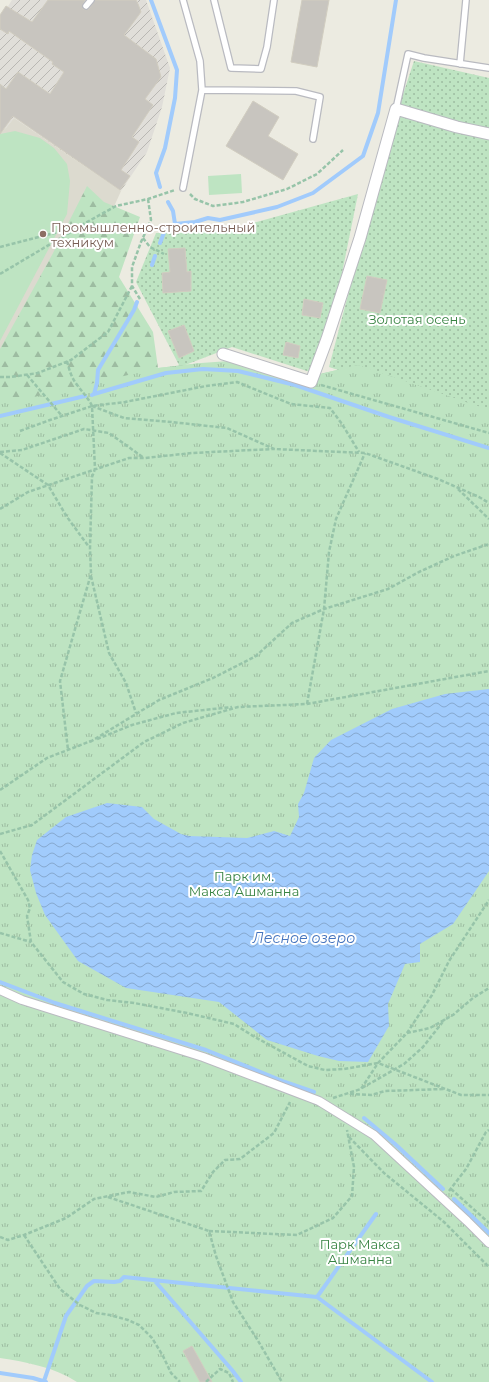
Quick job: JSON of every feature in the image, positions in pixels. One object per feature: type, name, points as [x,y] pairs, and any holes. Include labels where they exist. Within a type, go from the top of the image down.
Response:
[{"type":"street","points":[[223,354],[311,382],[327,339],[360,238],[396,108],[458,127],[489,134]]},
{"type":"street","points":[[0,990],[22,1000],[203,1057],[319,1101],[374,1135],[489,1243]]},
{"type":"lane","points":[[86,6],[91,0]]},
{"type":"lane","points":[[183,0],[200,61],[202,90],[184,188]]},
{"type":"lane","points":[[214,0],[231,68],[261,69],[267,47],[274,0]]},
{"type":"lane","points":[[460,64],[466,0]]},
{"type":"lane","points":[[396,108],[408,54],[489,68]]},
{"type":"lane","points":[[202,90],[296,91],[320,97],[313,139]]},
{"type":"path","points":[[0,274],[116,206],[148,199],[184,188],[195,199],[212,206],[243,202],[287,189],[317,174],[343,150]]},
{"type":"path","points":[[0,377],[38,373],[67,361],[108,332],[132,286],[132,267],[151,220],[148,199]]},
{"type":"path","points":[[0,247],[78,227]]},
{"type":"path","points":[[143,238],[150,247],[164,254]]},
{"type":"path","points":[[132,286],[140,299]]},
{"type":"path","points":[[67,361],[69,371],[74,382],[88,398],[92,406],[95,469],[92,477],[90,548],[91,574],[109,653],[126,683],[136,713]]},
{"type":"path","points":[[27,375],[62,416]]},
{"type":"path","points":[[20,431],[92,406],[125,402],[206,386],[237,382],[291,404],[330,408],[342,424],[359,452]]},
{"type":"path","points":[[311,382],[489,433]]},
{"type":"path","points":[[92,406],[124,418],[226,428],[274,449]]},
{"type":"path","points":[[0,452],[22,450],[84,429],[109,433],[145,458]]},
{"type":"path","points":[[0,509],[28,492],[129,458],[274,449],[365,453],[438,479],[489,502]]},
{"type":"path","points":[[0,452],[48,485],[67,517],[90,548]]},
{"type":"path","points":[[307,704],[324,609],[329,552],[336,519],[365,453]]},
{"type":"path","points":[[456,487],[489,519]]},
{"type":"path","points":[[90,742],[159,700],[213,678],[256,656],[292,623],[324,609],[388,589],[419,572],[454,556],[489,544]]},
{"type":"path","points":[[68,750],[60,681],[91,574]]},
{"type":"path","points":[[0,790],[47,758],[132,725],[176,713],[238,707],[307,704],[489,671]]},
{"type":"path","points":[[0,834],[32,825],[144,742],[183,723],[238,707]]},
{"type":"path","points":[[0,852],[28,900],[30,908],[27,916],[31,942],[63,982],[84,994],[107,1000],[172,1010],[234,1024],[271,1047],[308,1066],[325,1070],[378,1063],[461,1094],[489,1096]]},
{"type":"path","points":[[361,1089],[378,1063],[407,1033],[432,995],[449,961],[489,900]]},
{"type":"path","points":[[0,933],[31,942]]},
{"type":"path","points":[[407,1033],[430,1028],[453,1015],[473,998],[489,988]]},
{"type":"path","points":[[319,1101],[348,1094],[361,1089],[395,1070],[423,1047],[445,1019]]},
{"type":"path","points":[[348,1094],[371,1095],[385,1091],[447,1089]]},
{"type":"path","points":[[0,1237],[8,1240],[24,1235],[66,1218],[94,1199],[129,1192],[156,1196],[174,1192],[201,1191],[213,1172],[225,1160],[240,1159],[274,1133],[290,1102],[297,1102]]},
{"type":"path","points":[[108,1196],[209,1231],[297,1236],[333,1218],[352,1196],[354,1167],[346,1118]]},
{"type":"path","points":[[443,1199],[466,1168],[486,1132],[489,1130]]},
{"type":"path","points":[[348,1136],[384,1173],[444,1222],[489,1267]]},
{"type":"path","points":[[451,1189],[489,1223]]},
{"type":"path","points":[[209,1231],[216,1256],[233,1302],[282,1382]]},
{"type":"path","points":[[24,1235],[60,1288],[80,1305],[96,1313],[122,1318],[139,1325],[152,1338],[163,1356],[170,1374],[180,1382]]},
{"type":"path","points":[[206,1382],[220,1369],[229,1373],[233,1382]]},
{"type":"shaded area","points":[[12,0],[146,0],[170,68],[162,107],[147,152],[121,191],[14,118],[6,128],[0,130],[0,19]]},
{"type":"shaded area","name":"Промышленно-строительный техникум","points":[[14,118],[121,191],[107,222],[0,356],[0,130],[6,128]]},
{"type":"green space","name":"Золотая осень","points":[[414,61],[489,78],[489,420],[329,367],[393,125]]},
{"type":"green space","name":"Промышленно-строительный техникум","points":[[15,131],[40,138],[54,148],[67,164],[70,181],[67,214],[0,341],[0,134]]},
{"type":"green space","points":[[241,174],[242,193],[209,195],[208,176]]},
{"type":"green space","points":[[87,186],[104,202],[140,217],[119,277],[153,332],[158,368],[201,363],[303,378],[358,365],[489,410],[0,653],[0,349],[52,255]]},
{"type":"green space","name":"Золотая осень","points":[[358,194],[339,288],[310,372],[232,347],[180,367],[136,282],[156,233],[215,232]]},
{"type":"green space","name":"Парк им. Макса Ашманна","points":[[243,360],[303,378],[358,365],[489,410],[489,1382],[77,1382],[59,1372],[30,1363],[0,1358],[0,401],[34,397],[158,368]]},
{"type":"water","name":"Лесное озеро","points":[[489,689],[489,871],[453,924],[420,944],[420,962],[405,964],[388,1004],[389,1026],[368,1062],[339,1061],[267,1040],[219,1002],[126,988],[78,961],[45,915],[36,893],[30,870],[32,855],[37,840],[66,817],[107,803],[142,807],[154,819],[181,834],[189,836],[247,838],[274,831],[290,836],[299,817],[298,804],[304,793],[314,758],[331,740],[392,709],[445,694]]},
{"type":"building","points":[[48,0],[85,0],[82,6],[83,9],[86,10],[89,9],[95,0],[136,0],[138,4],[141,12],[124,35],[156,59],[161,77],[145,99],[153,105],[132,137],[139,142],[121,170],[130,176],[120,190],[13,116],[0,134],[0,84],[6,89],[18,72],[50,94],[64,72],[52,64],[53,62],[9,31],[8,34],[0,29],[0,15],[6,6],[32,22]]},
{"type":"building","points":[[302,0],[329,0],[317,67],[291,62]]},
{"type":"building","points":[[253,101],[279,117],[268,136],[298,154],[283,180],[226,146]]},
{"type":"building","points":[[185,248],[187,272],[191,271],[191,291],[163,293],[162,273],[170,272],[168,249]]},
{"type":"building","points":[[367,276],[387,280],[380,313],[360,309]]},
{"type":"building","points":[[304,299],[323,303],[320,318],[302,315]]},
{"type":"building","points":[[184,325],[194,351],[179,358],[168,331]]},
{"type":"building","points":[[286,342],[300,346],[298,358],[283,355]]},
{"type":"building","points":[[192,1346],[212,1382],[200,1382],[183,1351]]},
{"type":"waterway","points":[[151,0],[177,70],[175,98],[165,148],[156,173],[160,187]]},
{"type":"waterway","points":[[160,243],[165,230],[175,224],[195,222],[208,218],[220,220],[277,207],[313,193],[363,156],[378,113],[396,0]]},
{"type":"waterway","points":[[168,202],[173,211],[175,224]]},
{"type":"waterway","points":[[152,265],[155,256]]},
{"type":"waterway","points":[[92,395],[94,394],[97,383],[98,370],[134,310],[137,302]]},
{"type":"waterway","points":[[94,394],[166,373],[203,369],[238,371],[295,385],[389,417],[489,448]]},
{"type":"waterway","points":[[0,416],[85,396]]},
{"type":"waterway","points":[[0,982],[55,1003],[206,1050],[314,1092]]},
{"type":"waterway","points":[[364,1118],[395,1144],[443,1189]]},
{"type":"waterway","points":[[454,1199],[489,1233]]},
{"type":"waterway","points":[[317,1297],[376,1214]]},
{"type":"waterway","points":[[44,1381],[66,1316],[87,1286],[94,1281],[114,1282],[120,1281],[124,1277],[317,1297],[432,1382]]},
{"type":"waterway","points":[[154,1280],[241,1382]]},
{"type":"waterway","points":[[0,1373],[33,1378],[46,1382]]},
{"type":"place","name":"Промышленно-строительный техникум","points":[[43,234]]},
{"type":"park label","name":"Парк Макса Ашманна","points":[[360,1252]]}]
